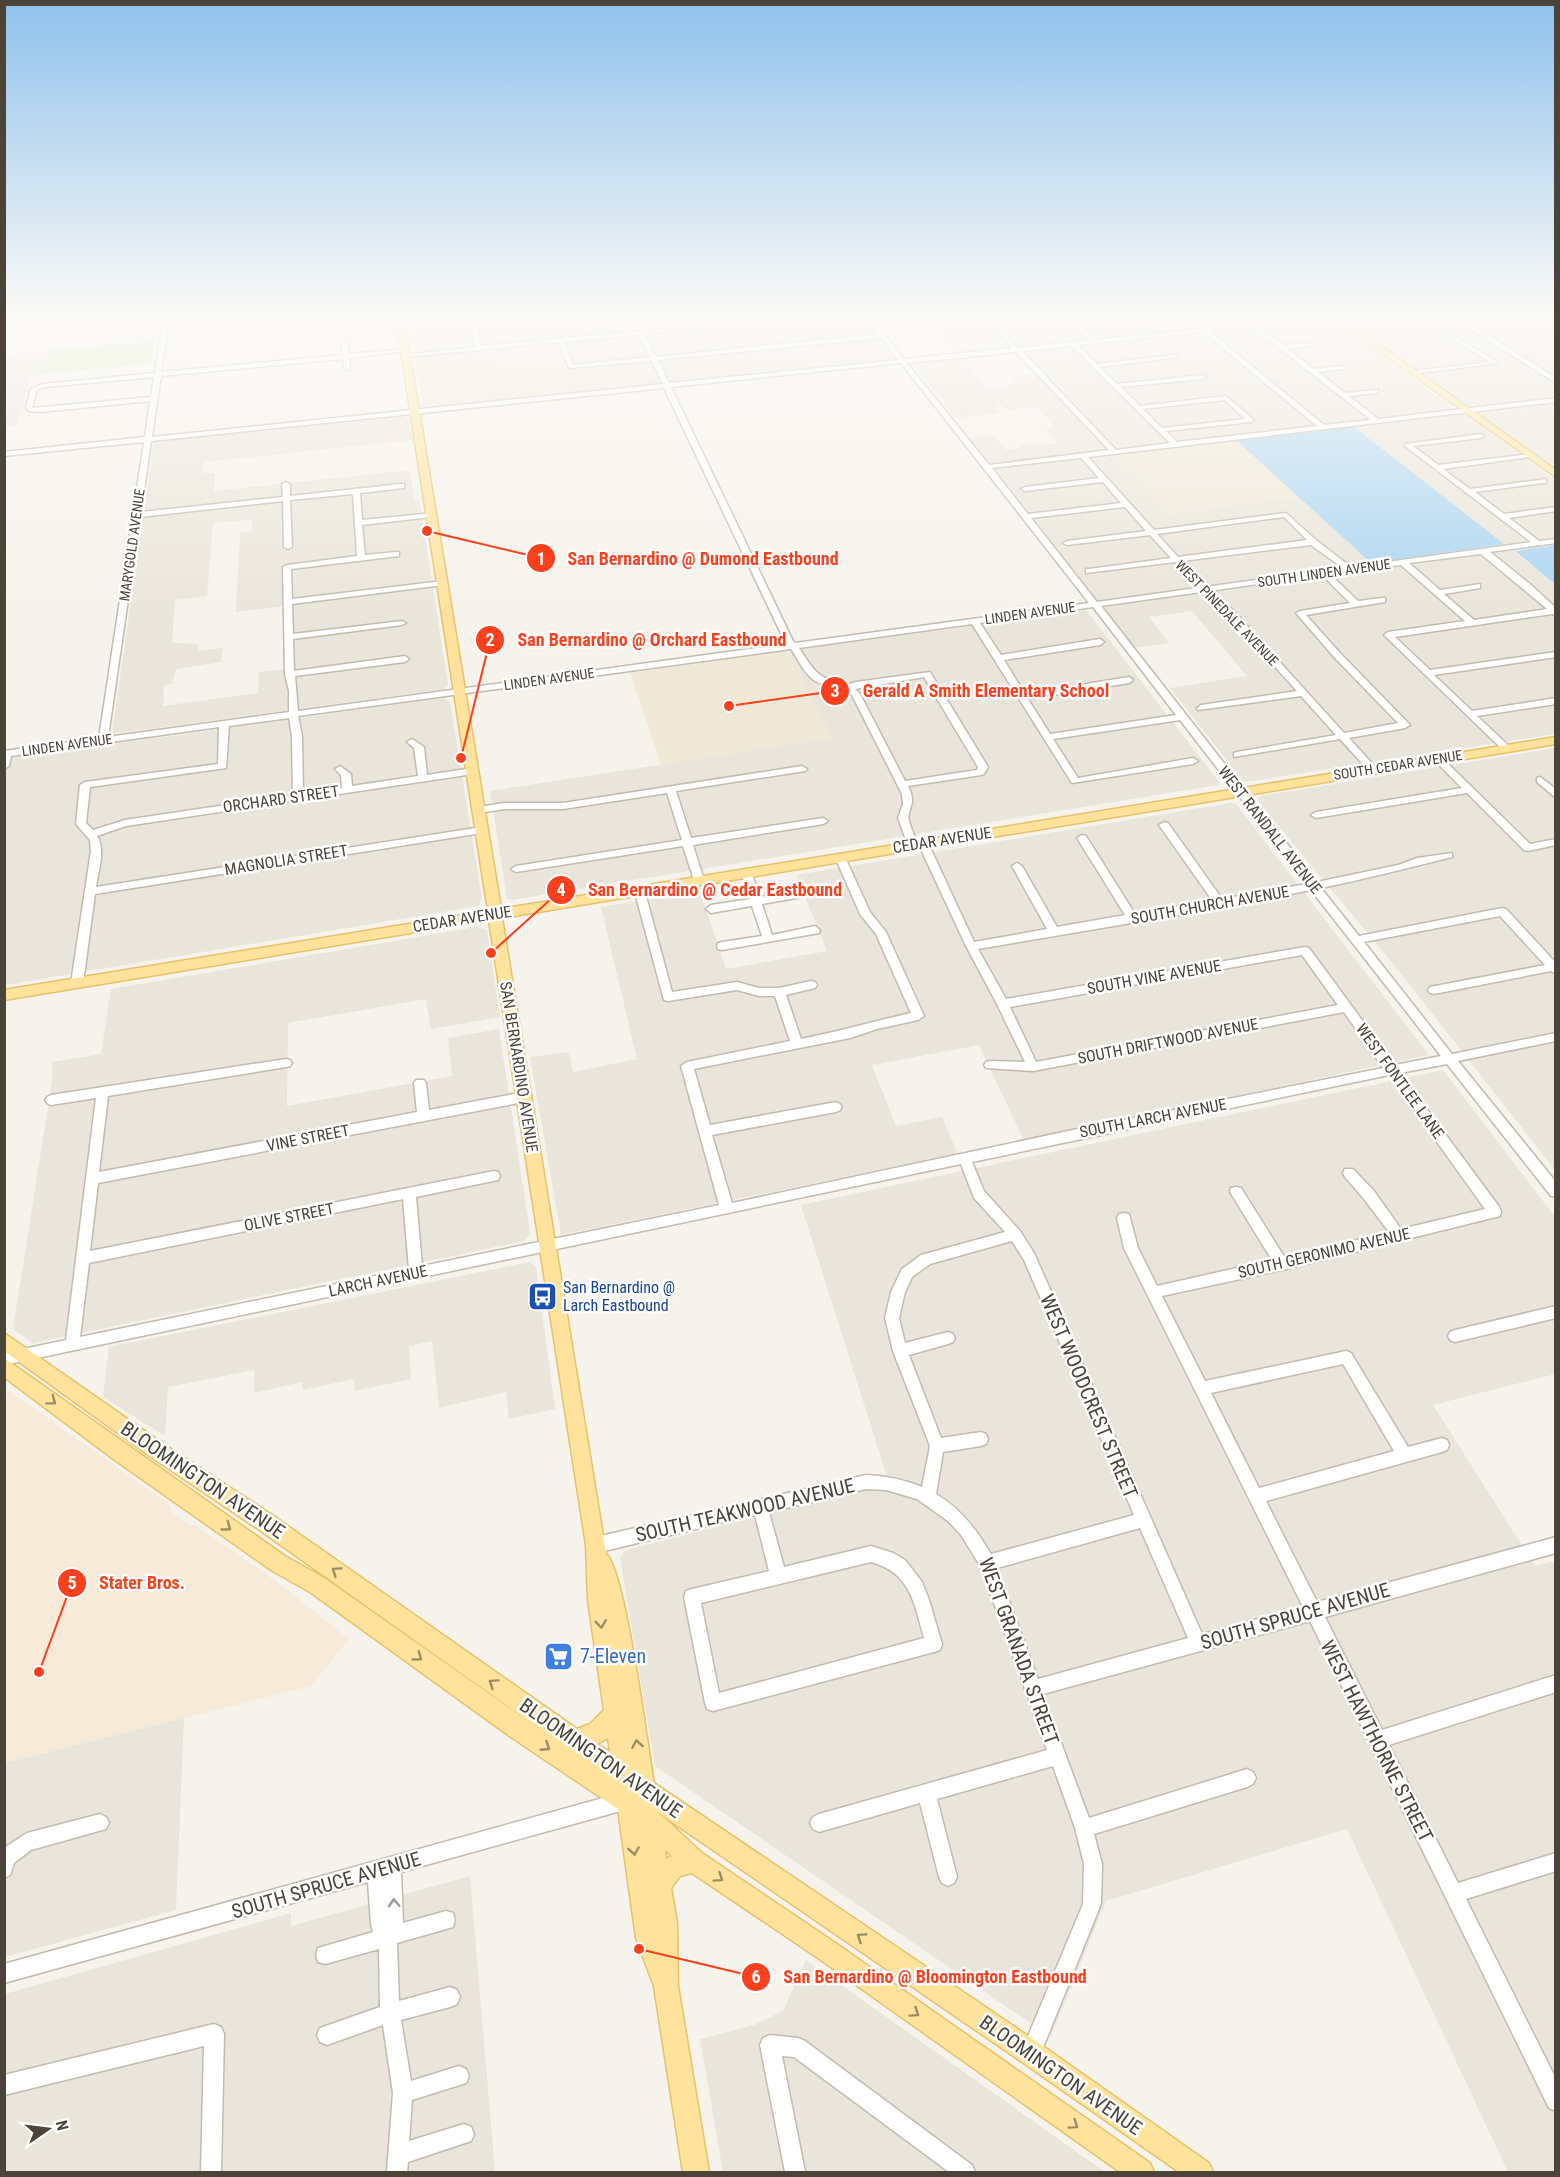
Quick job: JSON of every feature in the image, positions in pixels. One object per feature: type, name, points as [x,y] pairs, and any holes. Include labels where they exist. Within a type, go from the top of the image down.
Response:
[{"type":"main road","name":"SAN BERNARDINO AVENUE","points":[[415,415],[596,1545]]},
{"type":"main road","points":[[1470,415],[1556,474]]},
{"type":"main road","name":"SOUTH CEDAR AVENUE","points":[[1240,791],[1556,740]]},
{"type":"main road","name":"CEDAR AVENUE","points":[[4,995],[1240,791]]},
{"type":"main road","name":"BLOOMINGTON AVENUE","points":[[4,1341],[158,1451],[384,1605],[622,1772]]},
{"type":"main road","name":"BLOOMINGTON AVENUE","points":[[4,1366],[119,1452],[278,1563],[317,1585],[519,1729],[635,1795],[1031,2053],[1200,2172]]},
{"type":"main road","points":[[192,1502],[209,1484]]},
{"type":"main road","points":[[596,1545],[598,1600],[613,1715],[622,1772],[635,1795]]},
{"type":"main road","points":[[596,1545],[614,1600],[648,1938],[666,1986]]},
{"type":"main road","points":[[317,1585],[344,1593],[372,1611],[378,1611],[384,1605]]},
{"type":"main road","points":[[576,1740],[594,1736],[605,1728],[613,1715]]},
{"type":"main road","name":"BLOOMINGTON AVENUE","points":[[635,1795],[649,1822],[694,1861],[826,1950],[1141,2172]]},
{"type":"main road","points":[[649,1822],[665,1923],[666,1986],[696,2172]]},
{"type":"main road","points":[[658,1886],[673,1867],[694,1861]]},
{"type":"street","name":"MARYGOLD AVENUE","points":[[103,740],[152,415]]},
{"type":"street","points":[[4,454],[389,415]]},
{"type":"street","points":[[680,415],[784,633],[812,674],[819,680],[850,688],[856,694],[909,799],[903,818],[904,826],[918,844],[1003,1004],[1033,1067]]},
{"type":"street","name":"WEST RANDALL AVENUE","points":[[944,415],[1556,1192]]},
{"type":"street","points":[[1079,415],[1114,452]]},
{"type":"street","points":[[1145,415],[1176,445]]},
{"type":"street","points":[[1161,430],[1251,420],[1245,415]]},
{"type":"street","points":[[1306,415],[1322,428]]},
{"type":"street","points":[[1369,415],[1377,421]]},
{"type":"street","points":[[986,467],[1433,415]]},
{"type":"street","points":[[1481,436],[1407,445],[1537,543]]},
{"type":"street","points":[[1438,467],[1529,455]]},
{"type":"street","name":"WEST PINEDALE AVENUE","points":[[1083,456],[1212,599],[1228,610],[1372,770]]},
{"type":"street","points":[[1024,489],[1105,480]]},
{"type":"street","points":[[1469,491],[1544,481]]},
{"type":"street","points":[[286,484],[288,547]]},
{"type":"street","points":[[136,515],[401,486]]},
{"type":"street","points":[[356,490],[362,558]]},
{"type":"street","points":[[1026,516],[1127,504]]},
{"type":"street","points":[[1502,518],[1556,509]]},
{"type":"street","points":[[359,523],[431,515]]},
{"type":"street","points":[[1067,543],[1286,515],[1313,542],[1349,569]]},
{"type":"street","name":"SOUTH LINDEN AVENUE","points":[[1093,604],[1556,541]]},
{"type":"street","points":[[1089,571],[1313,542]]},
{"type":"street","points":[[1482,551],[1528,587],[1555,612]]},
{"type":"street","points":[[298,797],[297,736],[288,637],[287,567],[396,554]]},
{"type":"street","points":[[1403,562],[1472,623]]},
{"type":"street","points":[[1324,573],[1355,603]]},
{"type":"street","points":[[287,602],[443,583]]},
{"type":"street","points":[[1437,593],[1477,586]]},
{"type":"street","points":[[1237,755],[1405,725],[1300,613],[1382,600]]},
{"type":"street","name":"LINDEN AVENUE","points":[[6,754],[1093,604]]},
{"type":"street","points":[[1506,748],[1388,635],[1555,612]]},
{"type":"street","points":[[975,621],[1075,781],[1193,761]]},
{"type":"street","points":[[288,637],[402,622]]},
{"type":"street","points":[[998,658],[1100,642]]},
{"type":"street","points":[[1428,673],[1556,654]]},
{"type":"street","points":[[290,674],[405,659]]},
{"type":"street","points":[[850,688],[856,685],[927,674],[983,767],[981,772],[902,784]]},
{"type":"street","points":[[1023,697],[1129,680]]},
{"type":"street","points":[[1201,708],[1303,693]]},
{"type":"street","points":[[1470,714],[1556,701]]},
{"type":"street","points":[[1048,737],[1181,717]]},
{"type":"street","points":[[77,983],[96,843],[92,834],[81,824],[85,785],[223,765],[224,723]]},
{"type":"street","points":[[412,742],[419,747],[423,778]]},
{"type":"street","points":[[4,766],[6,754]]},
{"type":"street","points":[[1438,759],[1528,848],[1556,842]]},
{"type":"street","points":[[340,768],[346,774],[347,790]]},
{"type":"street","points":[[479,810],[504,806],[563,806],[802,769]]},
{"type":"street","name":"ORCHARD STREET","points":[[92,834],[125,823],[473,771]]},
{"type":"street","points":[[1540,780],[1556,795]]},
{"type":"street","points":[[671,790],[699,880]]},
{"type":"street","points":[[1316,815],[1467,790]]},
{"type":"street","points":[[516,869],[823,821]]},
{"type":"street","points":[[1164,825],[1220,904]]},
{"type":"street","name":"MAGNOLIA STREET","points":[[90,891],[482,830]]},
{"type":"street","points":[[1082,838],[1132,919]]},
{"type":"street","name":"SOUTH CHURCH AVENUE","points":[[971,946],[1220,904],[1400,868],[1417,861],[1448,855]]},
{"type":"street","points":[[727,1209],[687,1066],[850,1034],[876,1025],[918,1016],[881,932],[865,914],[840,856]]},
{"type":"street","points":[[1017,866],[1054,931]]},
{"type":"street","points":[[746,872],[768,939]]},
{"type":"street","points":[[639,889],[668,997],[737,986],[759,992],[779,992],[811,985]]},
{"type":"street","points":[[711,909],[802,894]]},
{"type":"street","points":[[1357,940],[1502,912],[1554,969]]},
{"type":"street","points":[[722,946],[815,930]]},
{"type":"street","name":"SOUTH VINE AVENUE","points":[[1003,1004],[1305,951]]},
{"type":"street","name":"WEST FONTLEE LANE","points":[[1305,951],[1495,1212]]},
{"type":"street","points":[[1434,990],[1554,969]]},
{"type":"street","points":[[779,992],[796,1045]]},
{"type":"street","name":"SOUTH DRIFTWOOD AVENUE","points":[[990,1065],[1033,1067],[1345,1008]]},
{"type":"street","name":"SOUTH LARCH AVENUE","points":[[751,1204],[1068,1136],[1556,1037]]},
{"type":"street","points":[[51,1100],[286,1063]]},
{"type":"street","points":[[420,1083],[424,1116]]},
{"type":"street","points":[[72,1345],[103,1091]]},
{"type":"street","name":"VINE STREET","points":[[92,1179],[524,1097]]},
{"type":"street","points":[[705,1131],[836,1107]]},
{"type":"street","name":"WEST WOODCREST STREET","points":[[965,1159],[979,1194],[1015,1234],[1029,1257],[1142,1520],[1198,1643]]},
{"type":"street","points":[[1349,1173],[1369,1195],[1398,1235]]},
{"type":"street","name":"OLIVE STREET","points":[[83,1258],[494,1176]]},
{"type":"street","points":[[1236,1192],[1282,1264]]},
{"type":"street","points":[[409,1193],[416,1274]]},
{"type":"street","name":"LARCH AVENUE","points":[[4,1359],[751,1204]]},
{"type":"street","name":"SOUTH GERONIMO AVENUE","points":[[1154,1292],[1282,1264],[1495,1212]]},
{"type":"street","name":"WEST HAWTHORNE STREET","points":[[1124,1218],[1131,1248],[1556,2101]]},
{"type":"street","points":[[928,1495],[937,1446],[900,1351],[892,1318],[898,1292],[907,1273],[926,1259],[1015,1234]]},
{"type":"street","points":[[1455,1336],[1556,1312]]},
{"type":"street","points":[[900,1351],[948,1338]]},
{"type":"street","points":[[1202,1389],[1346,1357],[1404,1455]]},
{"type":"street","points":[[937,1446],[981,1439]]},
{"type":"street","points":[[1256,1496],[1443,1445]]},
{"type":"street","name":"SOUTH TEAKWOOD AVENUE","points":[[596,1545],[861,1482],[888,1483],[928,1495]]},
{"type":"street","name":"WEST GRANADA STREET","points":[[928,1495],[964,1525],[987,1563],[1035,1688],[1084,1828],[1093,1864],[1092,1904],[1031,2053]]},
{"type":"street","points":[[760,1506],[778,1576]]},
{"type":"street","points":[[987,1563],[1142,1520]]},
{"type":"street","name":"SOUTH SPRUCE AVENUE","points":[[1035,1688],[1312,1610],[1556,1545]]},
{"type":"street","points":[[872,1554],[882,1556],[900,1565],[910,1574],[934,1644],[713,1703],[692,1597],[778,1576],[872,1554]]},
{"type":"street","points":[[1378,1740],[1556,1683]]},
{"type":"street","points":[[819,1823],[1058,1756]]},
{"type":"street","points":[[1084,1828],[1247,1779]]},
{"type":"street","points":[[926,1792],[948,1877]]},
{"type":"street","name":"SOUTH SPRUCE AVENUE","points":[[4,1974],[384,1869],[635,1795]]},
{"type":"street","points":[[4,1869],[6,1858],[27,1842],[100,1823]]},
{"type":"street","points":[[1453,1894],[1556,1862]]},
{"type":"street","points":[[384,1869],[380,1925],[388,1937],[391,2013],[403,2093],[398,2164],[464,2134]]},
{"type":"street","points":[[325,1955],[446,1920]]},
{"type":"street","points":[[327,2035],[391,2013],[450,1997]]},
{"type":"street","points":[[4,2085],[214,2034],[211,2172]]},
{"type":"street","points":[[795,2172],[770,2045],[798,2048],[965,2172]]},
{"type":"street","points":[[403,2093],[459,2076]]},
{"type":"shaded area","points":[[5,415],[20,415],[17,425],[5,426]]},
{"type":"shaded area","points":[[953,415],[986,415],[956,418]]},
{"type":"shaded area","points":[[1043,415],[1074,415],[1108,450],[989,463],[969,437],[993,435],[1006,450],[1020,448],[1018,445],[1058,444],[1045,429],[1055,427]]},
{"type":"shaded area","points":[[1083,415],[1417,415],[1116,450]]},
{"type":"shaded area","points":[[1447,415],[1465,415],[1555,480],[1555,538],[1505,544],[1555,584],[1555,734],[1244,782],[1170,688],[1247,676],[1192,611],[1149,617],[1169,643],[1134,648],[995,468],[1113,455],[1170,514],[1299,497],[1371,563],[1503,544],[1353,426]]},
{"type":"shaded area","points":[[1478,415],[1555,415],[1555,467]]},
{"type":"shaded area","points":[[408,418],[413,440],[204,462],[203,473],[215,473],[214,491],[410,470],[415,500],[419,500],[448,685],[444,689],[112,734],[154,441]],"holes":[[[252,519],[252,531],[240,533],[236,612],[283,606],[285,669],[259,672],[258,693],[163,706],[164,685],[172,684],[176,669],[221,662],[222,648],[199,651],[198,644],[172,643],[175,600],[207,596],[213,523]]]},
{"type":"shaded area","points":[[1236,440],[1299,497],[1169,514],[1113,455]]},
{"type":"shaded area","points":[[1086,610],[1220,783],[1218,785],[511,900],[507,898],[490,791],[832,738],[789,651]]},
{"type":"shaded area","points":[[789,651],[832,738],[661,765],[630,673]]},
{"type":"shaded area","points":[[443,698],[450,702],[482,899],[478,906],[5,985],[5,759]]},
{"type":"shaded area","points":[[1555,748],[1555,1170],[1394,965],[1257,800],[1261,796]]},
{"type":"shaded area","points":[[1230,803],[1236,804],[1429,1055],[1024,1141],[979,1045],[872,1065],[896,1126],[942,1117],[958,1154],[561,1235],[530,1057],[569,1052],[573,1072],[637,1059],[601,907],[700,891],[726,969],[827,951],[796,875]]},
{"type":"shaded area","points":[[477,927],[487,930],[500,1017],[431,1029],[426,999],[288,1023],[287,1106],[452,1076],[448,1038],[499,1029],[530,1233],[524,1241],[33,1343],[13,1329],[53,1075],[52,1062],[101,1054],[111,989]]},
{"type":"shaded area","points":[[1443,1070],[1555,1217],[1555,1374],[1433,1405],[1535,1566],[1555,1561],[1555,2172],[1508,2172],[1347,1829],[1106,1901],[1051,2037],[655,1766],[620,1558],[626,1550],[889,1483],[801,1205]]},
{"type":"shaded area","points":[[530,1262],[536,1268],[555,1409],[509,1419],[506,1392],[439,1408],[432,1341],[409,1346],[411,1379],[355,1391],[354,1379],[303,1390],[302,1382],[254,1393],[254,1370],[168,1387],[165,1436],[103,1397],[109,1347]]},
{"type":"shaded area","points":[[8,1390],[170,1505],[171,1512],[191,1525],[195,1525],[277,1582],[349,1639],[311,1686],[5,1763],[4,1416]]},
{"type":"shaded area","points":[[184,1718],[176,1910],[5,1957],[4,1763]]},
{"type":"shaded area","points":[[470,1876],[495,2172],[5,2172],[5,1994],[291,1913],[291,1926]]},
{"type":"shaded area","points":[[806,1960],[1105,2172],[723,2172],[700,2039],[754,2025],[783,2011]]},
{"type":"water","points":[[1353,426],[1504,544],[1371,563],[1236,440]]},
{"type":"water","points":[[1555,545],[1555,584],[1515,551]]},
{"type":"place","name":"San Bernardino @ Dumond Eastbound","points":[[427,531]]},
{"type":"place","name":"Gerald A Smith Elementary School","points":[[729,706]]},
{"type":"place","name":"San Bernardino @ Orchard Eastbound","points":[[461,758]]},
{"type":"place","name":"San Bernardino @ Cedar Eastbound","points":[[491,953]]},
{"type":"place","name":"San Bernardino @ Larch Eastbound","points":[[542,1296]]},
{"type":"place","name":"7-Eleven","points":[[559,1656]]},
{"type":"place","name":"Stater Bros.","points":[[39,1672]]},
{"type":"place","name":"San Bernardino @ Bloomington Eastbound","points":[[639,1949]]}]
